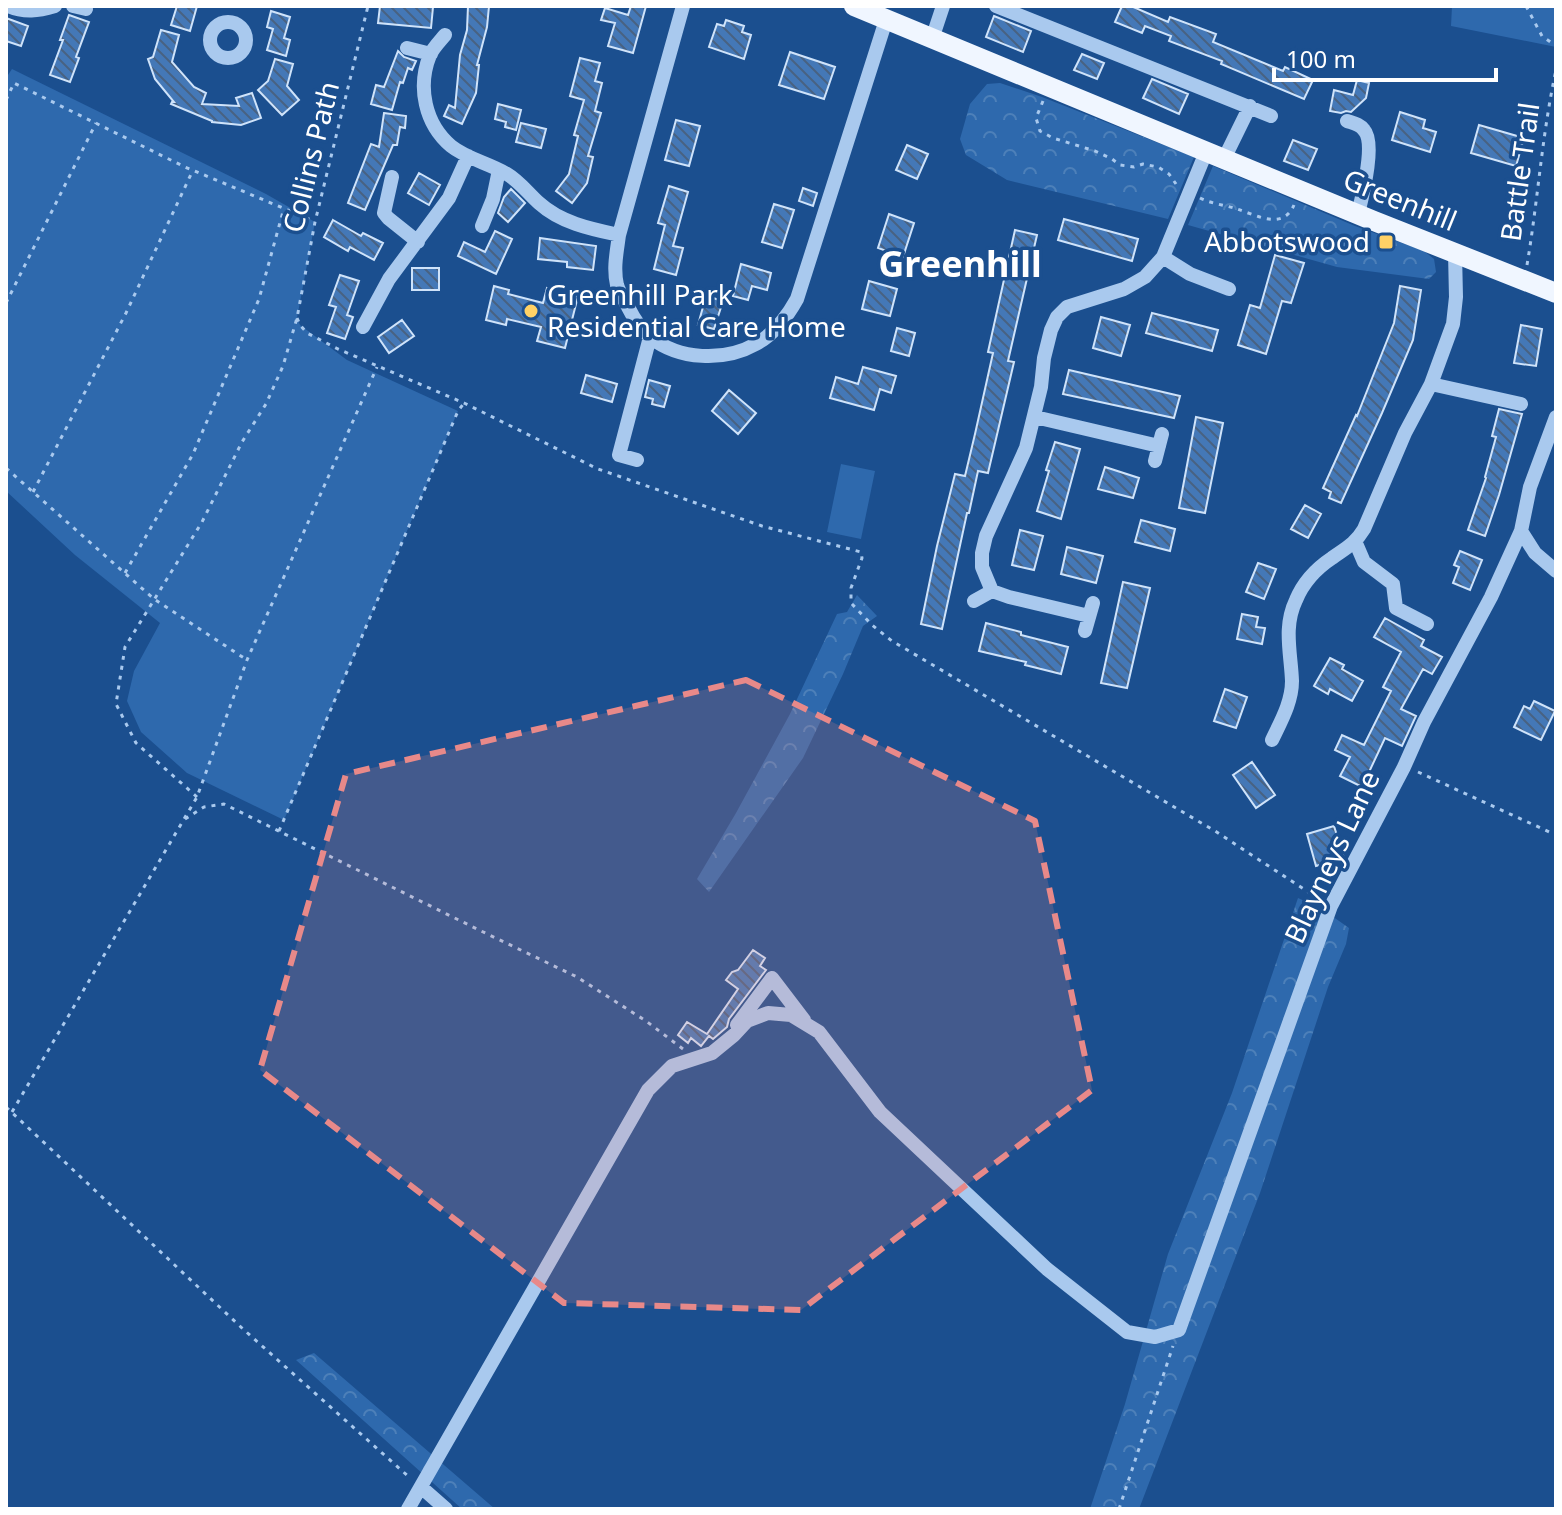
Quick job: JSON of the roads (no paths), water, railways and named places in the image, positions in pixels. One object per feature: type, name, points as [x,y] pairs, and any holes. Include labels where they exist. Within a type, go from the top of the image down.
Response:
[{"type":"main road","name":"Greenhill","points":[[854,6],[1556,293]]},
{"type":"street","points":[[8,6],[20,11],[37,11],[55,6]]},
{"type":"street","points":[[231,22],[235,6]]},
{"type":"street","points":[[683,6],[619,235],[616,262],[618,287],[634,319],[650,337],[672,349],[704,357],[719,356],[755,345],[789,314],[809,265],[886,20]]},
{"type":"street","points":[[932,39],[943,6]]},
{"type":"street","points":[[996,6],[1271,116]]},
{"type":"street","points":[[445,35],[431,54],[425,79],[424,99],[429,117],[440,134],[452,147],[507,174],[555,215],[619,235]]},
{"type":"street","points":[[407,48],[431,54]]},
{"type":"street","points":[[1085,631],[1091,610],[1009,597],[992,591],[982,567],[986,536],[1026,448],[1041,387],[1044,358],[1057,317],[1067,307],[1124,289],[1145,277],[1163,257],[1189,192],[1250,106]]},
{"type":"street","points":[[1347,121],[1361,126],[1368,137],[1367,175],[1358,214]]},
{"type":"street","points":[[363,327],[389,279],[449,198],[468,156]]},
{"type":"street","points":[[482,226],[493,199],[499,170]]},
{"type":"street","points":[[392,177],[384,213],[418,242]]},
{"type":"street","points":[[1272,740],[1289,699],[1292,681],[1289,627],[1294,603],[1305,583],[1320,568],[1344,552],[1364,529],[1405,433],[1431,384],[1453,324],[1455,253]]},
{"type":"street","points":[[1163,257],[1190,274],[1229,289]]},
{"type":"street","points":[[637,460],[619,455],[650,337]]},
{"type":"street","points":[[1431,384],[1521,404]]},
{"type":"street","points":[[1035,417],[1159,447]]},
{"type":"street","name":"Blayneys Lane","points":[[809,1027],[819,1032],[880,1112],[1047,1269],[1127,1332],[1155,1337],[1179,1330],[1331,906],[1491,597],[1521,531],[1530,487],[1556,417]]},
{"type":"street","points":[[1521,531],[1535,553],[1556,571]]},
{"type":"street","points":[[1355,541],[1364,562],[1393,584],[1396,608],[1427,624]]},
{"type":"street","points":[[974,601],[992,591]]},
{"type":"street","points":[[725,1042],[772,978],[809,1027]]},
{"type":"street","points":[[408,1509],[648,1090],[672,1066],[712,1053],[747,1021],[768,1013],[791,1015],[809,1027]]},
{"type":"street","points":[[421,1487],[446,1509]]},
{"type":"place","name":"Abbotswood","points":[[1386,242]]},
{"type":"place","name":"Greenhill Park Residential Care Home","points":[[531,311]]},
{"type":"district","name":"Greenhill","points":[[960,264]]}]
